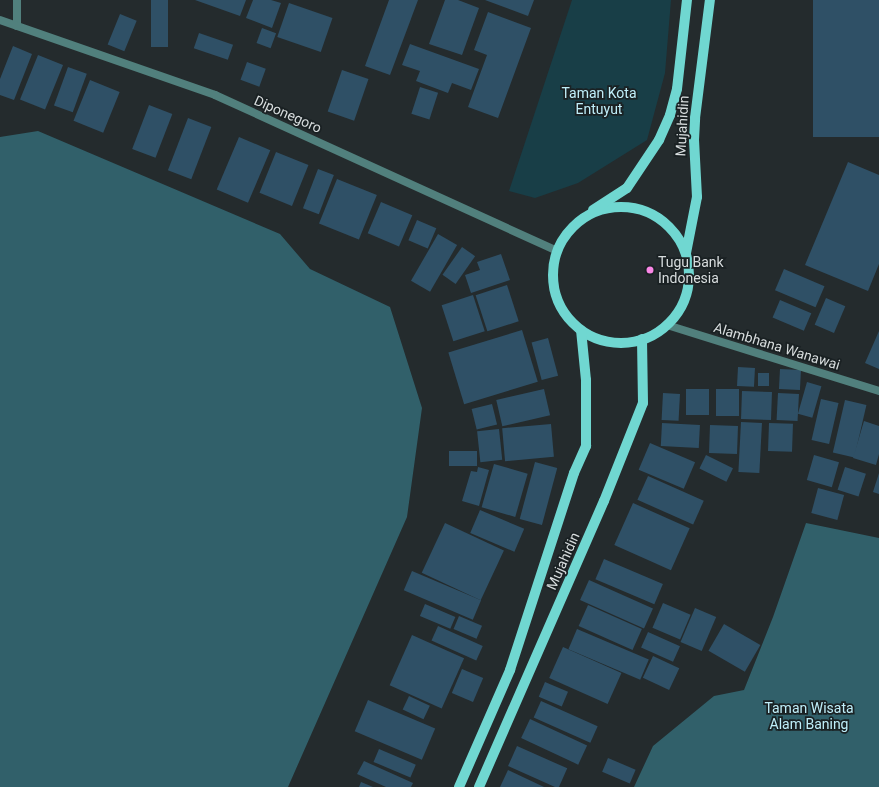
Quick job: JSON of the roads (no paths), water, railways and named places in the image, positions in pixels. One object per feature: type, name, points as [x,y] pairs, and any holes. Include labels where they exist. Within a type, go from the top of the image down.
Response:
[{"type":"main road","name":"Mujahidin","points":[[584,215],[627,188],[659,140],[670,115],[677,89],[687,0]]},
{"type":"main road","name":"Mujahidin","points":[[686,253],[697,197],[694,140],[695,118],[710,0]]},
{"type":"main road","points":[[630,207],[648,212],[664,222],[677,236],[686,253],[689,279],[683,304],[667,325],[655,334],[642,339],[626,342],[611,342],[595,338],[581,330],[565,314],[556,294],[553,272],[557,250],[576,220],[584,215],[611,208],[630,207]]},
{"type":"main road","name":"Mujahidin","points":[[459,787],[510,670],[574,473],[586,446],[586,380],[581,330]]},
{"type":"main road","name":"Mujahidin","points":[[479,787],[604,500],[643,403],[642,339]]},
{"type":"street","points":[[17,0],[17,26]]},
{"type":"street","name":"Diponegoro","points":[[0,20],[215,95],[557,250]]},
{"type":"street","name":"Alambhana Wanawai","points":[[667,325],[879,391]]},
{"type":"place","name":"Tugu Bank Indonesia","points":[[650,270]]},
{"type":"park label","name":"Taman Kota Entuyut","points":[[599,102]]},
{"type":"park label","name":"Taman Wisata Alam Baning","points":[[809,716]]}]
